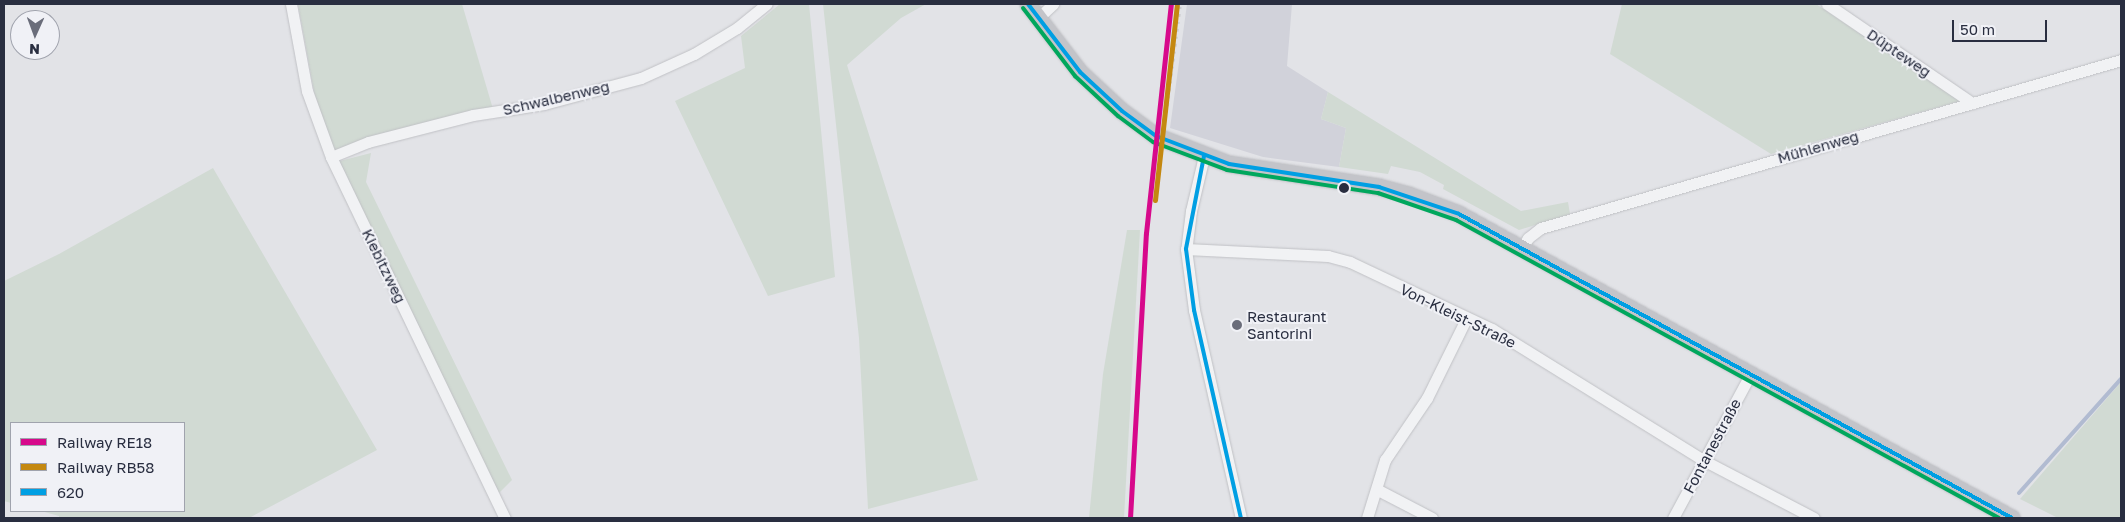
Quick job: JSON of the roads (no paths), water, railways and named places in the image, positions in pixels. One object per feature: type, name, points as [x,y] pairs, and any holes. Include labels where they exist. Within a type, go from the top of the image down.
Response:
[{"type":"street","name":"Kiebitzweg","points":[[291,4],[307,91],[331,157],[505,518]]},
{"type":"street","name":"Schwalbenweg","points":[[331,157],[368,142],[454,120],[544,104],[641,78],[694,54],[737,28],[767,4]]},
{"type":"street","points":[[1028,4],[1080,72],[1122,112],[1156,136],[1204,156],[1268,172],[1370,186],[1409,195],[1459,214],[2012,518]]},
{"type":"street","points":[[1038,18],[1053,4]]},
{"type":"street","name":"Düpteweg","points":[[1826,4],[1972,102]]},
{"type":"street","name":"Mühlenweg","points":[[1522,247],[1528,238],[1541,228],[2121,60]]},
{"type":"street","points":[[1204,156],[1191,211],[1186,249],[1194,310],[1241,518]]},
{"type":"street","name":"Von-Kleist-Straße","points":[[1186,249],[1340,258],[1466,319],[1492,329],[1703,460],[1814,518]]},
{"type":"street","points":[[1367,518],[1378,490],[1385,460],[1426,398],[1466,319]]},
{"type":"street","name":"Fontanestraße","points":[[1673,518],[1751,373]]},
{"type":"street","points":[[1378,490],[1432,518]]},
{"type":"waterway","points":[[2019,493],[2121,379]]},
{"type":"railway","points":[[1166,113],[1180,4]]},
{"type":"rail line","name":"RE18","points":[[1130,518],[1146,233],[1171,4]]},
{"type":"rail line","name":"RB58","points":[[1155,200],[1177,5]]},
{"type":"place","name":"Restaurant Santorini","points":[[1237,325]]}]
